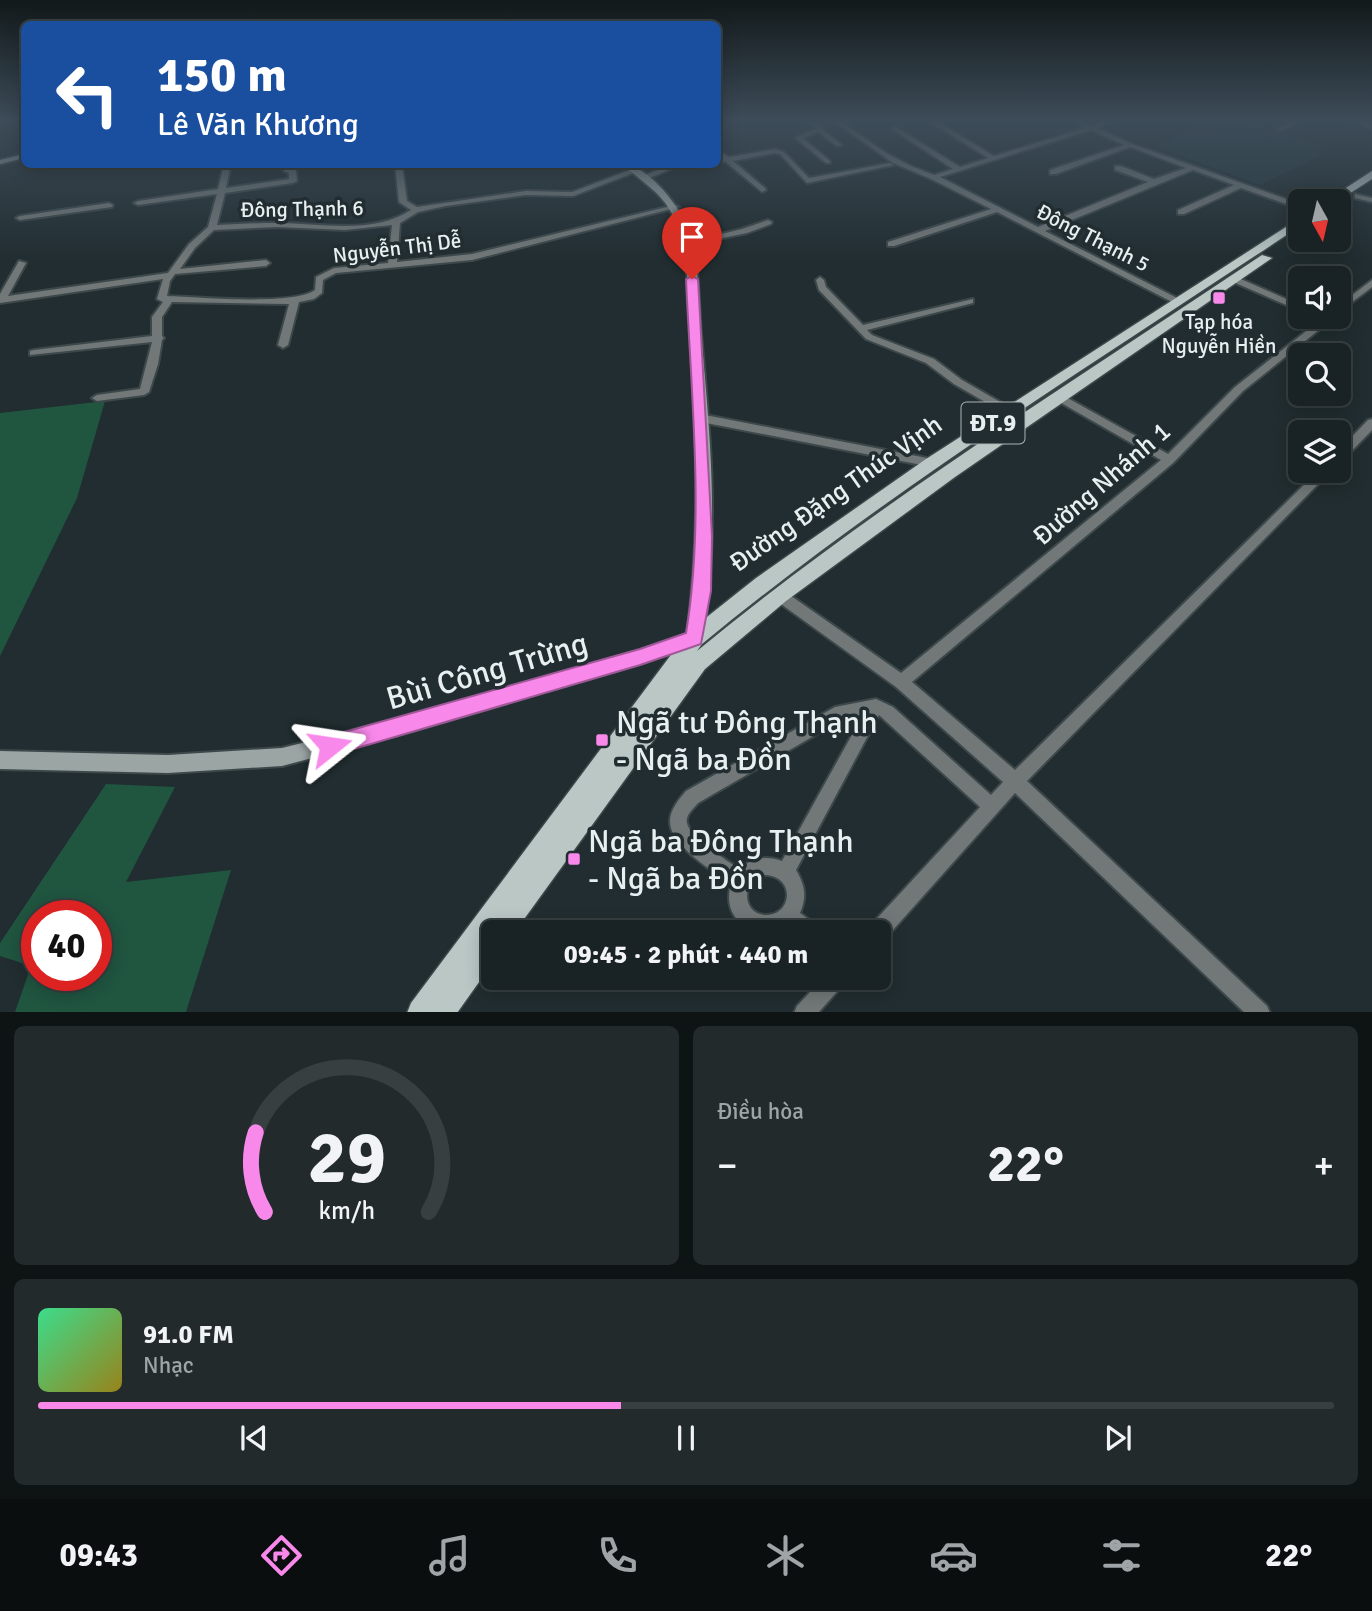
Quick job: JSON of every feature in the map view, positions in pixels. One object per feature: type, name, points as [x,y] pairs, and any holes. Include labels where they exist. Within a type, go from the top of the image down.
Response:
[{"type":"main road","points":[[635,171],[675,207],[688,243],[700,418],[704,536],[702,646]]},
{"type":"main road","points":[[1349,189],[1372,174]]},
{"type":"main road","points":[[1351,200],[1372,186]]},
{"type":"main road","name":"Đường Đặng Thúc Vịnh","points":[[422,1012],[702,646],[763,583],[932,463],[1288,229]]},
{"type":"main road","name":"Đường Đặng Thúc Vịnh","points":[[508,920],[698,663],[702,646],[779,595],[949,473],[1288,243]]},
{"type":"main road","name":"Bùi Công Trừng","points":[[0,760],[167,764],[240,761],[293,755],[601,669],[702,646]]},
{"type":"main road","points":[[440,1012],[481,956]]},
{"type":"street","points":[[733,166],[762,190]]},
{"type":"street","points":[[794,166],[807,181],[884,166]]},
{"type":"street","name":"Đông Thạnh 5","points":[[907,166],[934,177],[1178,302]]},
{"type":"street","points":[[955,166],[959,169]]},
{"type":"street","points":[[934,177],[968,166]]},
{"type":"street","points":[[1053,172],[1069,166]]},
{"type":"street","points":[[1188,166],[1288,203]]},
{"type":"street","points":[[1118,167],[1154,182]]},
{"type":"street","points":[[228,168],[212,228],[192,246],[172,273],[162,299],[295,300],[283,345]]},
{"type":"street","points":[[287,168],[293,172],[293,193]]},
{"type":"street","points":[[399,168],[403,202],[416,210]]},
{"type":"street","name":"Đông Thạnh 6","points":[[212,228],[278,225],[345,228],[396,221],[416,210],[526,193],[573,194],[635,171],[655,168]]},
{"type":"street","points":[[1039,230],[1193,168]]},
{"type":"street","points":[[138,203],[293,181]]},
{"type":"street","points":[[1181,212],[1241,185]]},
{"type":"street","points":[[1358,195],[1372,200]]},
{"type":"street","points":[[20,218],[109,205]]},
{"type":"street","name":"Nguyễn Thị Dễ","points":[[295,300],[311,297],[319,291],[319,279],[324,274],[471,257],[675,207]]},
{"type":"street","points":[[891,244],[997,210]]},
{"type":"street","points":[[391,265],[396,221]]},
{"type":"street","points":[[688,243],[744,231],[768,222]]},
{"type":"street","points":[[1,300],[172,273],[266,263]]},
{"type":"street","points":[[1,300],[22,264]]},
{"type":"street","points":[[1234,279],[1288,303]]},
{"type":"street","points":[[820,280],[822,288],[863,327],[869,337],[930,361],[958,382],[1010,412]]},
{"type":"street","points":[[1351,300],[1372,283]]},
{"type":"street","points":[[97,398],[144,392],[156,356],[159,338],[157,317],[169,300]]},
{"type":"street","points":[[863,327],[970,301]]},
{"type":"street","name":"Đường Nhánh 1","points":[[901,682],[1169,460],[1239,389],[1312,329]]},
{"type":"street","points":[[34,353],[159,338]]},
{"type":"street","points":[[1060,398],[1169,460]]},
{"type":"street","points":[[700,418],[932,463]]},
{"type":"street","points":[[1351,445],[1372,423]]},
{"type":"street","points":[[889,920],[1015,782],[1313,483]]},
{"type":"street","points":[[779,595],[901,682],[1015,782],[1260,1012]]},
{"type":"street","points":[[741,881],[682,835],[678,821],[686,804],[692,797],[840,712],[876,706],[888,712],[992,807]]},
{"type":"street","points":[[785,873],[876,706]]},
{"type":"street","points":[[761,865],[770,865],[785,873],[791,881],[795,899],[789,916],[774,926],[756,922],[742,908],[739,899],[741,881],[746,873],[761,865]]},
{"type":"street","points":[[789,916],[794,920]]},
{"type":"street","points":[[805,1012],[825,990]]},
{"type":"shaded area","points":[[1209,166],[1298,166],[1260,185]]},
{"type":"green space","points":[[105,401],[77,498],[0,656],[0,413]]},
{"type":"green space","points":[[106,784],[175,787],[126,882],[231,870],[186,1012],[15,1012],[22,991],[112,991],[112,900],[29,900]]},
{"type":"green space","points":[[21,912],[21,963],[0,956],[0,943]]},
{"type":"place","name":"Tạp hóa Nguyễn Hiền","points":[[1219,298]]},
{"type":"place","name":"Ngã tư Đông Thạnh - Ngã ba Đồn","points":[[602,740]]},
{"type":"place","name":"Ngã ba Đông Thạnh - Ngã ba Đồn","points":[[574,859]]},
{"type":"route","points":[[330,746],[640,657],[695,638],[702,591],[704,536],[692,279]]}]
